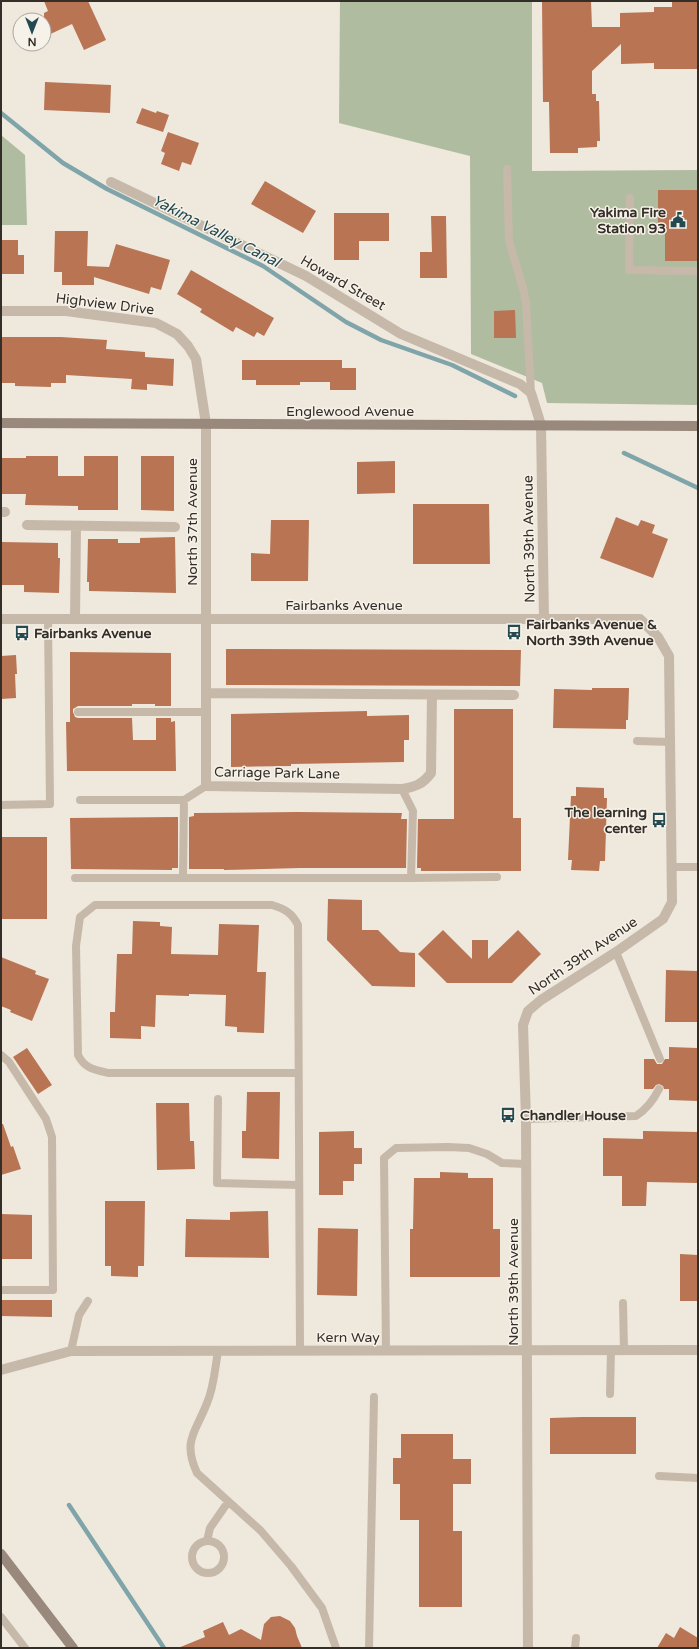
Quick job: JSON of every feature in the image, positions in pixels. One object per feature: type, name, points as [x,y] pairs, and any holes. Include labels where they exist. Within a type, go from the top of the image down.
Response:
[{"type":"street","name":"Howard Street","points":[[112,182],[306,276],[402,334],[520,384],[531,393]]},
{"type":"street","name":"Highview Drive","points":[[1,311],[66,311],[142,320],[156,323],[177,334],[188,346],[196,359],[206,424]]},
{"type":"street","points":[[531,393],[541,425]]},
{"type":"street","name":"Englewood Avenue","points":[[1,423],[698,426]]},
{"type":"street","name":"North 37th Avenue","points":[[206,424],[207,619]]},
{"type":"street","name":"North 39th Avenue","points":[[528,1648],[526,1119],[523,1025],[528,1011],[541,1000],[616,952],[663,919],[672,902],[669,656],[658,637],[640,620],[544,620],[541,425]]},
{"type":"street","points":[[27,525],[174,527]]},
{"type":"street","points":[[74,619],[76,526]]},
{"type":"street","name":"Fairbanks Avenue","points":[[1,619],[544,620]]},
{"type":"street","name":"Carriage Park Lane","points":[[207,619],[206,786],[402,789],[414,787],[424,782],[430,772],[432,695]]},
{"type":"street","points":[[206,693],[514,695]]},
{"type":"street","name":"Kern Way","points":[[1,1370],[71,1351],[698,1350]]},
{"type":"street","points":[[1,1554],[74,1648]]},
{"type":"lane","points":[[507,169],[509,241],[526,303],[531,393]]},
{"type":"lane","points":[[630,198],[629,270],[698,271]]},
{"type":"lane","points":[[1,805],[50,804],[48,619]]},
{"type":"lane","points":[[78,712],[206,712]]},
{"type":"lane","points":[[637,741],[670,742]]},
{"type":"lane","points":[[80,800],[184,800],[206,786]]},
{"type":"lane","points":[[402,789],[413,811],[411,878]]},
{"type":"lane","points":[[183,878],[184,800]]},
{"type":"lane","points":[[672,867],[698,867]]},
{"type":"lane","points":[[75,878],[497,877]]},
{"type":"lane","points":[[298,1074],[109,1073],[90,1069],[82,1062],[78,1055],[76,946],[80,917],[95,905],[272,905],[285,910],[294,916],[298,925],[300,1351]]},
{"type":"lane","points":[[616,952],[660,1059]]},
{"type":"lane","points":[[1,1055],[9,1062],[46,1119],[52,1137],[53,1290],[1,1290]]},
{"type":"lane","points":[[526,1119],[636,1116],[653,1102],[659,1089]]},
{"type":"lane","points":[[218,1098],[217,1183],[299,1185]]},
{"type":"lane","points":[[386,1351],[384,1158],[396,1148],[462,1147],[486,1154],[502,1163],[526,1164]]},
{"type":"lane","points":[[71,1351],[79,1315],[88,1301]]},
{"type":"lane","points":[[623,1303],[624,1350]]},
{"type":"lane","points":[[610,1394],[611,1350]]},
{"type":"lane","points":[[218,1351],[208,1403],[193,1431],[190,1450],[196,1473],[261,1531],[291,1566],[322,1608],[336,1648]]},
{"type":"lane","points":[[369,1648],[374,1397]]},
{"type":"lane","points":[[659,1476],[698,1478]]},
{"type":"lane","points":[[208,1540],[210,1528],[228,1502]]},
{"type":"lane","points":[[208,1540],[219,1545],[224,1557],[223,1563],[219,1568],[208,1573],[196,1569],[191,1557],[192,1551],[196,1546],[208,1540]]},
{"type":"lane","points":[[1,1617],[25,1648]]},
{"type":"lane","points":[[575,1648],[576,1638]]},
{"type":"green space","points":[[340,1],[532,1],[532,171],[698,170],[698,405],[547,403],[542,383],[471,354],[470,156],[339,123]]},
{"type":"green space","points":[[1,135],[25,155],[27,225],[1,225]]},
{"type":"building","points":[[44,1],[88,1],[106,40],[84,50],[72,24],[52,33],[52,12],[46,12],[48,11]]},
{"type":"building","points":[[542,1],[591,1],[592,27],[620,27],[620,13],[654,12],[654,7],[672,7],[672,1],[698,1],[698,69],[654,69],[654,63],[621,64],[621,44],[592,71],[592,94],[596,94],[596,101],[599,101],[600,141],[597,141],[597,147],[578,148],[578,153],[550,153],[549,102],[543,102]]},
{"type":"building","points":[[45,82],[111,85],[110,113],[44,110]]},
{"type":"building","points":[[142,108],[156,113],[157,111],[169,115],[163,132],[136,123]]},
{"type":"building","points":[[168,132],[199,143],[191,165],[182,162],[179,171],[161,164],[165,153],[161,151]]},
{"type":"building","points":[[265,181],[316,211],[303,233],[251,204]]},
{"type":"building","name":"Yakima Fire Station 93","points":[[658,190],[698,190],[698,261],[665,261],[665,231],[658,231]]},
{"type":"building","points":[[334,213],[389,213],[389,241],[359,241],[359,260],[334,260]]},
{"type":"building","points":[[431,216],[446,216],[447,278],[420,278],[420,252],[432,252]]},
{"type":"building","points":[[55,231],[88,231],[87,266],[109,267],[116,244],[170,260],[161,290],[151,287],[149,294],[94,277],[94,285],[62,285],[62,272],[54,272]]},
{"type":"building","points":[[1,240],[18,240],[18,255],[24,255],[24,274],[1,274]]},
{"type":"building","points":[[191,270],[274,318],[264,336],[257,332],[254,337],[236,327],[233,332],[200,312],[202,309],[177,294]]},
{"type":"building","points":[[515,310],[516,338],[494,338],[494,311]]},
{"type":"building","points":[[1,337],[61,337],[107,340],[106,349],[145,352],[145,357],[174,359],[173,386],[147,384],[147,390],[131,389],[132,379],[66,375],[66,383],[51,383],[51,387],[15,386],[15,383],[1,383]]},
{"type":"building","points":[[242,360],[342,360],[342,368],[356,368],[356,390],[330,390],[330,382],[300,382],[300,385],[256,385],[256,380],[242,380]]},
{"type":"building","points":[[26,456],[58,456],[58,476],[84,476],[84,456],[118,456],[118,510],[78,510],[78,506],[25,505],[26,494],[1,494],[1,458],[26,458]]},
{"type":"building","points":[[141,456],[174,456],[174,511],[141,510]]},
{"type":"building","points":[[395,461],[395,493],[357,494],[357,462]]},
{"type":"building","points":[[413,504],[489,504],[490,564],[413,564]]},
{"type":"building","points":[[616,517],[638,526],[641,520],[655,525],[652,533],[668,539],[653,578],[600,558]]},
{"type":"building","points":[[271,520],[309,520],[308,581],[251,581],[251,553],[270,554]]},
{"type":"building","points":[[175,537],[176,593],[89,591],[89,582],[87,582],[88,539],[118,539],[118,543],[140,543],[140,538]]},
{"type":"building","points":[[1,542],[58,543],[58,558],[60,558],[59,593],[24,592],[24,585],[1,585]]},
{"type":"building","points":[[226,649],[521,650],[520,686],[226,685]]},
{"type":"building","points":[[70,652],[171,653],[171,706],[132,704],[132,706],[78,706],[73,709],[73,712],[75,717],[78,718],[132,718],[133,740],[156,740],[156,718],[171,718],[171,722],[175,721],[176,771],[67,771],[66,722],[70,722]]},
{"type":"building","points":[[16,655],[16,698],[1,699],[1,656]]},
{"type":"building","points":[[592,688],[629,688],[628,720],[626,720],[626,729],[553,728],[554,689],[592,690]]},
{"type":"building","points":[[454,709],[513,709],[513,818],[521,818],[521,871],[421,871],[421,868],[417,868],[418,819],[454,819]]},
{"type":"building","points":[[367,711],[367,716],[409,715],[409,740],[404,740],[404,762],[291,764],[291,766],[231,767],[231,714]]},
{"type":"building","points":[[576,787],[604,788],[604,798],[607,798],[605,861],[600,861],[599,871],[571,870],[572,860],[568,860],[571,796],[576,796]]},
{"type":"building","points":[[194,813],[402,813],[401,819],[407,819],[406,868],[189,869],[189,817],[194,816]]},
{"type":"building","points":[[178,817],[178,868],[172,868],[172,870],[71,869],[70,818]]},
{"type":"building","points":[[2,837],[47,837],[47,919],[2,919]]},
{"type":"building","points":[[328,899],[362,900],[362,930],[378,930],[400,952],[415,953],[415,987],[372,986],[327,940]]},
{"type":"building","points":[[133,921],[160,922],[160,926],[172,927],[171,954],[218,955],[219,924],[259,925],[257,972],[266,972],[264,1033],[237,1032],[237,1027],[225,1026],[226,995],[156,995],[155,1027],[141,1026],[141,1039],[110,1038],[110,1012],[115,1012],[117,954],[132,954]]},
{"type":"building","points":[[443,930],[472,959],[472,940],[488,940],[488,959],[518,930],[541,954],[512,983],[447,983],[418,954]]},
{"type":"building","points":[[1,957],[36,971],[35,974],[49,979],[32,1021],[10,1012],[11,1010],[1,1006]]},
{"type":"building","points":[[666,970],[698,971],[698,1022],[665,1022]]},
{"type":"building","points":[[669,1047],[698,1048],[698,1101],[669,1100],[669,1089],[664,1089],[663,1086],[659,1084],[653,1089],[644,1089],[644,1059],[654,1059],[657,1064],[662,1064],[665,1059],[669,1059]]},
{"type":"building","points":[[27,1048],[52,1085],[38,1094],[13,1057]]},
{"type":"building","points":[[247,1092],[280,1092],[279,1159],[242,1158],[242,1131],[246,1131]]},
{"type":"building","points":[[156,1103],[189,1103],[190,1141],[194,1141],[195,1169],[157,1170]]},
{"type":"building","points":[[1,1124],[3,1124],[11,1147],[13,1146],[21,1169],[1,1175]]},
{"type":"building","points":[[354,1131],[354,1148],[362,1148],[362,1164],[354,1164],[354,1181],[343,1181],[343,1195],[319,1195],[319,1132]]},
{"type":"building","points":[[643,1131],[698,1132],[698,1183],[647,1182],[646,1206],[622,1206],[622,1176],[603,1176],[603,1138],[643,1139]]},
{"type":"building","points":[[440,1172],[468,1173],[468,1178],[493,1178],[493,1229],[500,1229],[500,1277],[410,1277],[410,1229],[413,1229],[414,1178],[440,1178]]},
{"type":"building","points":[[105,1201],[145,1201],[144,1266],[138,1266],[138,1277],[111,1276],[111,1266],[105,1266]]},
{"type":"building","points":[[268,1211],[269,1258],[185,1257],[186,1219],[230,1220],[230,1212]]},
{"type":"building","points":[[1,1214],[32,1215],[32,1259],[1,1259]]},
{"type":"building","points":[[318,1228],[358,1229],[357,1296],[317,1295]]},
{"type":"building","points":[[680,1254],[698,1255],[698,1301],[680,1301]]},
{"type":"building","points":[[1,1300],[52,1300],[52,1317],[1,1316]]},
{"type":"building","points":[[636,1417],[636,1454],[550,1454],[550,1418]]},
{"type":"building","points":[[401,1434],[453,1434],[453,1459],[471,1459],[471,1484],[453,1484],[453,1531],[462,1531],[462,1607],[419,1607],[419,1520],[400,1520],[400,1484],[393,1484],[393,1458],[401,1458]]},
{"type":"building","points":[[280,1616],[290,1621],[295,1628],[302,1648],[178,1648],[205,1637],[203,1631],[223,1622],[229,1635],[241,1629],[261,1640],[264,1624],[271,1617]]},
{"type":"building","points":[[680,1627],[698,1638],[698,1648],[657,1648],[666,1633],[674,1638]]},
{"type":"waterway","name":"Yakima Valley Canal","points":[[1,113],[63,163],[107,189],[263,266],[346,322],[381,340],[452,365],[515,396]]},
{"type":"waterway","name":"Yakima Valley Canal","points":[[624,453],[698,488]]},
{"type":"waterway","points":[[69,1505],[164,1648]]},
{"type":"place","name":"Yakima Fire Station 93","points":[[678,220]]},
{"type":"place","name":"Fairbanks Avenue & North 39th Avenue","points":[[514,632]]},
{"type":"place","name":"Fairbanks Avenue","points":[[22,633]]},
{"type":"place","name":"The learning center","points":[[659,820]]},
{"type":"place","name":"Chandler House","points":[[508,1115]]}]
